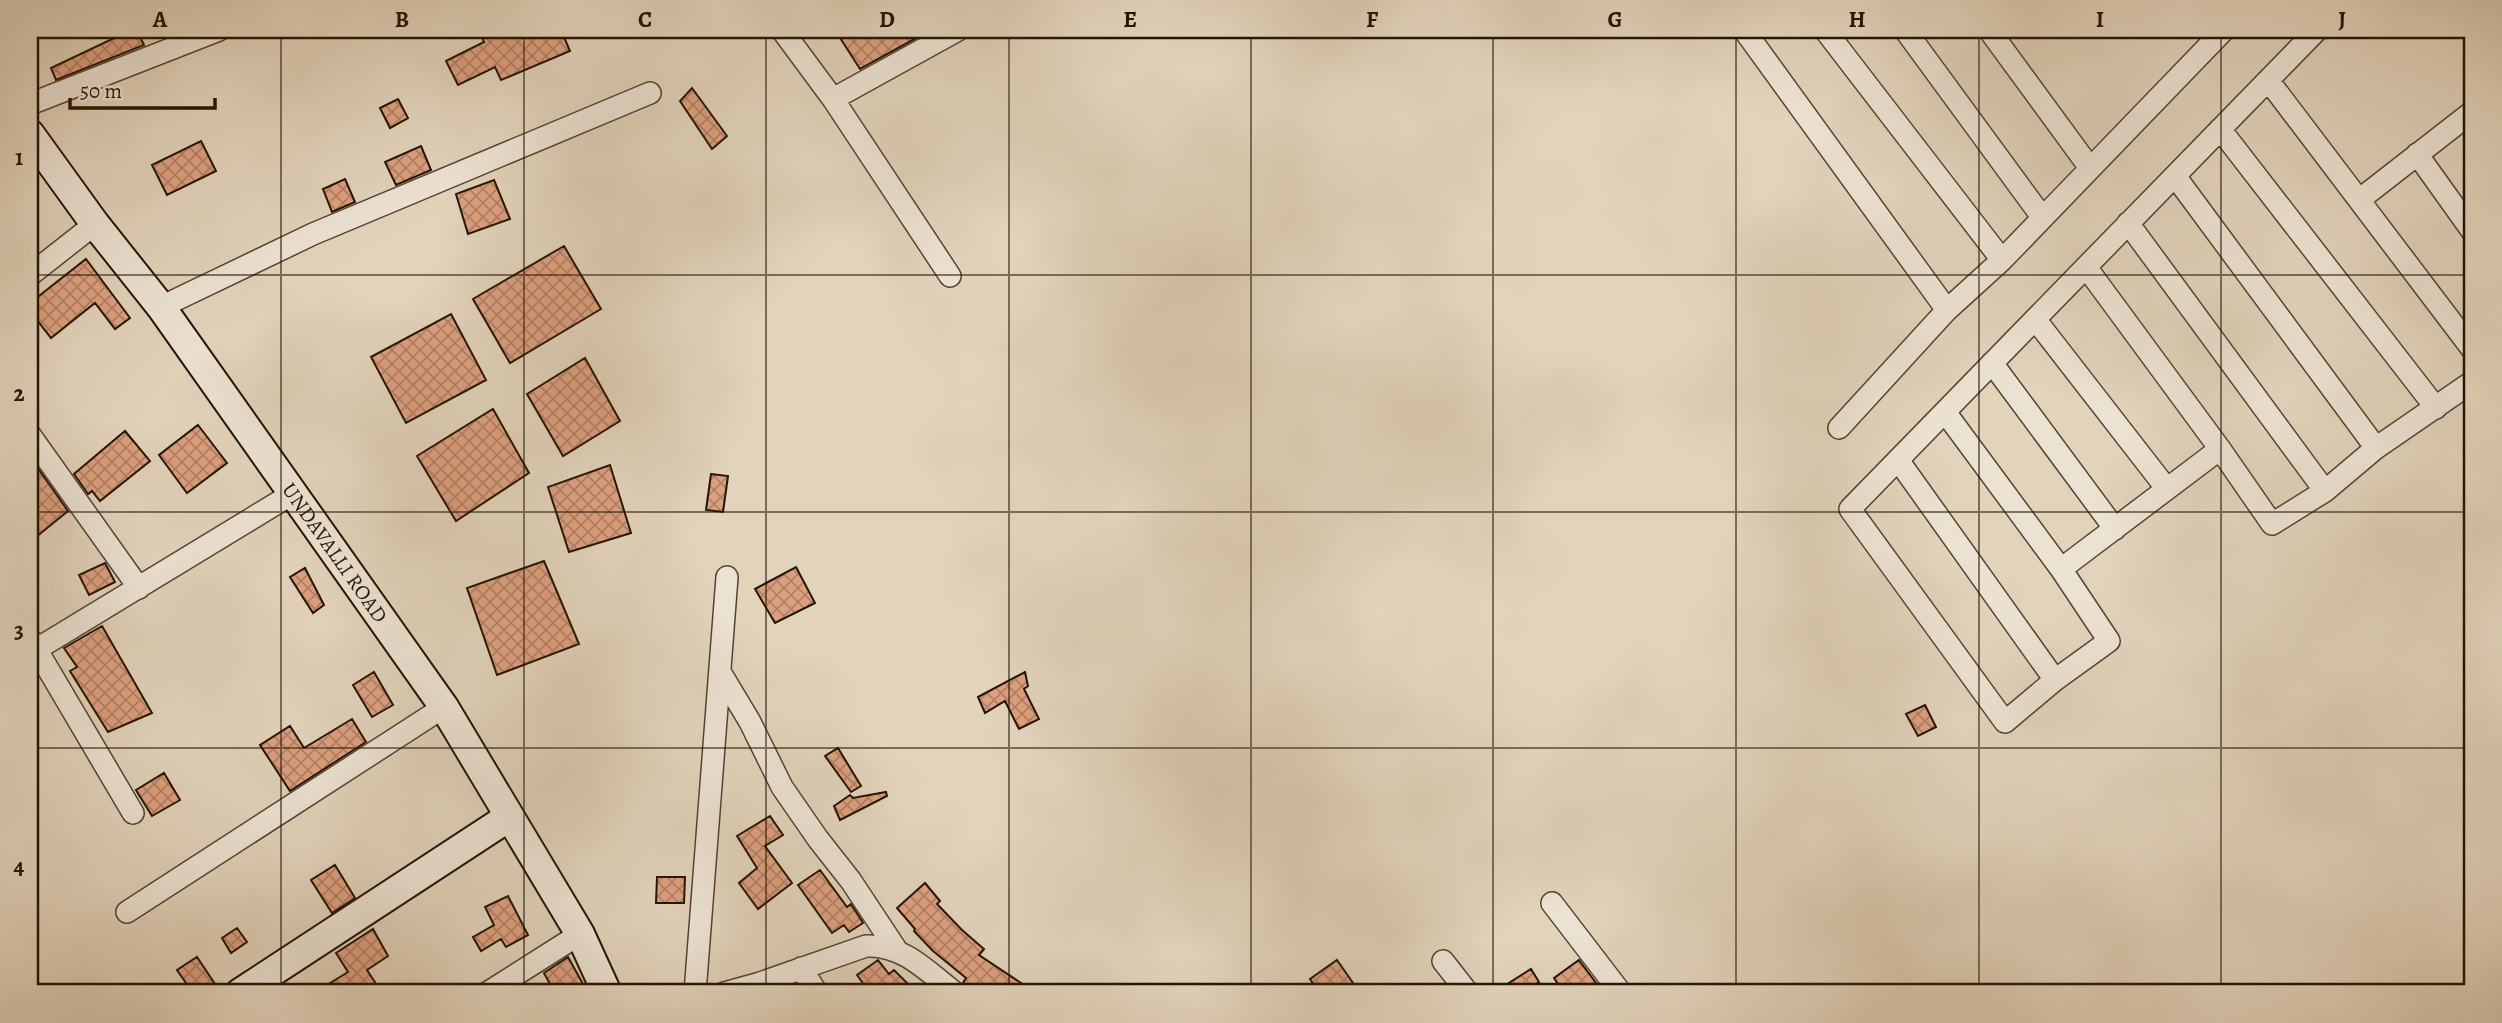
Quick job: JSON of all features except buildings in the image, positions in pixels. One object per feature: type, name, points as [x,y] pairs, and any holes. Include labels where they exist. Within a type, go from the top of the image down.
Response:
[{"type":"main road","name":"UNDAVALLI ROAD","points":[[30,134],[95,224],[161,307],[444,706],[580,934],[607,993]]},
{"type":"main road","points":[[240,993],[271,985],[509,817]]},
{"type":"street","points":[[30,104],[219,30]]},
{"type":"street","points":[[782,30],[833,99],[950,276]]},
{"type":"street","points":[[833,99],[958,30]]},
{"type":"street","points":[[1744,30],[1947,310]]},
{"type":"street","points":[[1825,30],[2002,260]]},
{"type":"street","points":[[1905,30],[2042,217]]},
{"type":"street","points":[[1989,30],[2090,168]]},
{"type":"street","points":[[1839,428],[1947,310],[2002,260],[2224,30]]},
{"type":"street","points":[[1945,412],[2061,569],[2109,641],[2005,722],[1850,509],[2317,30]]},
{"type":"street","points":[[2268,80],[2472,349]]},
{"type":"street","points":[[161,307],[313,234],[650,93]]},
{"type":"street","points":[[2359,200],[2472,114]]},
{"type":"street","points":[[2220,129],[2436,408]]},
{"type":"street","points":[[2417,155],[2472,231]]},
{"type":"street","points":[[2175,176],[2376,448]]},
{"type":"street","points":[[2129,223],[2325,491]]},
{"type":"street","points":[[30,275],[95,224]]},
{"type":"street","points":[[2086,267],[2272,524],[2325,491],[2376,448],[2472,382]]},
{"type":"street","points":[[2035,319],[2167,489]]},
{"type":"street","points":[[1992,363],[2115,530]]},
{"type":"street","points":[[30,435],[139,588]]},
{"type":"street","points":[[2061,569],[2220,449]]},
{"type":"street","points":[[1898,460],[2056,680]]},
{"type":"street","points":[[132,813],[33,643],[139,588],[292,494]]},
{"type":"street","points":[[704,993],[695,993],[727,577]]},
{"type":"street","points":[[720,672],[750,722],[782,787],[851,881],[896,949],[955,993]]},
{"type":"street","points":[[127,912],[444,706]]},
{"type":"street","points":[[1552,903],[1621,993]]},
{"type":"street","points":[[487,993],[580,934]]},
{"type":"street","points":[[724,993],[866,946],[896,949]]},
{"type":"street","points":[[1443,961],[1468,993]]},
{"type":"street","points":[[801,968],[817,993]]}]
